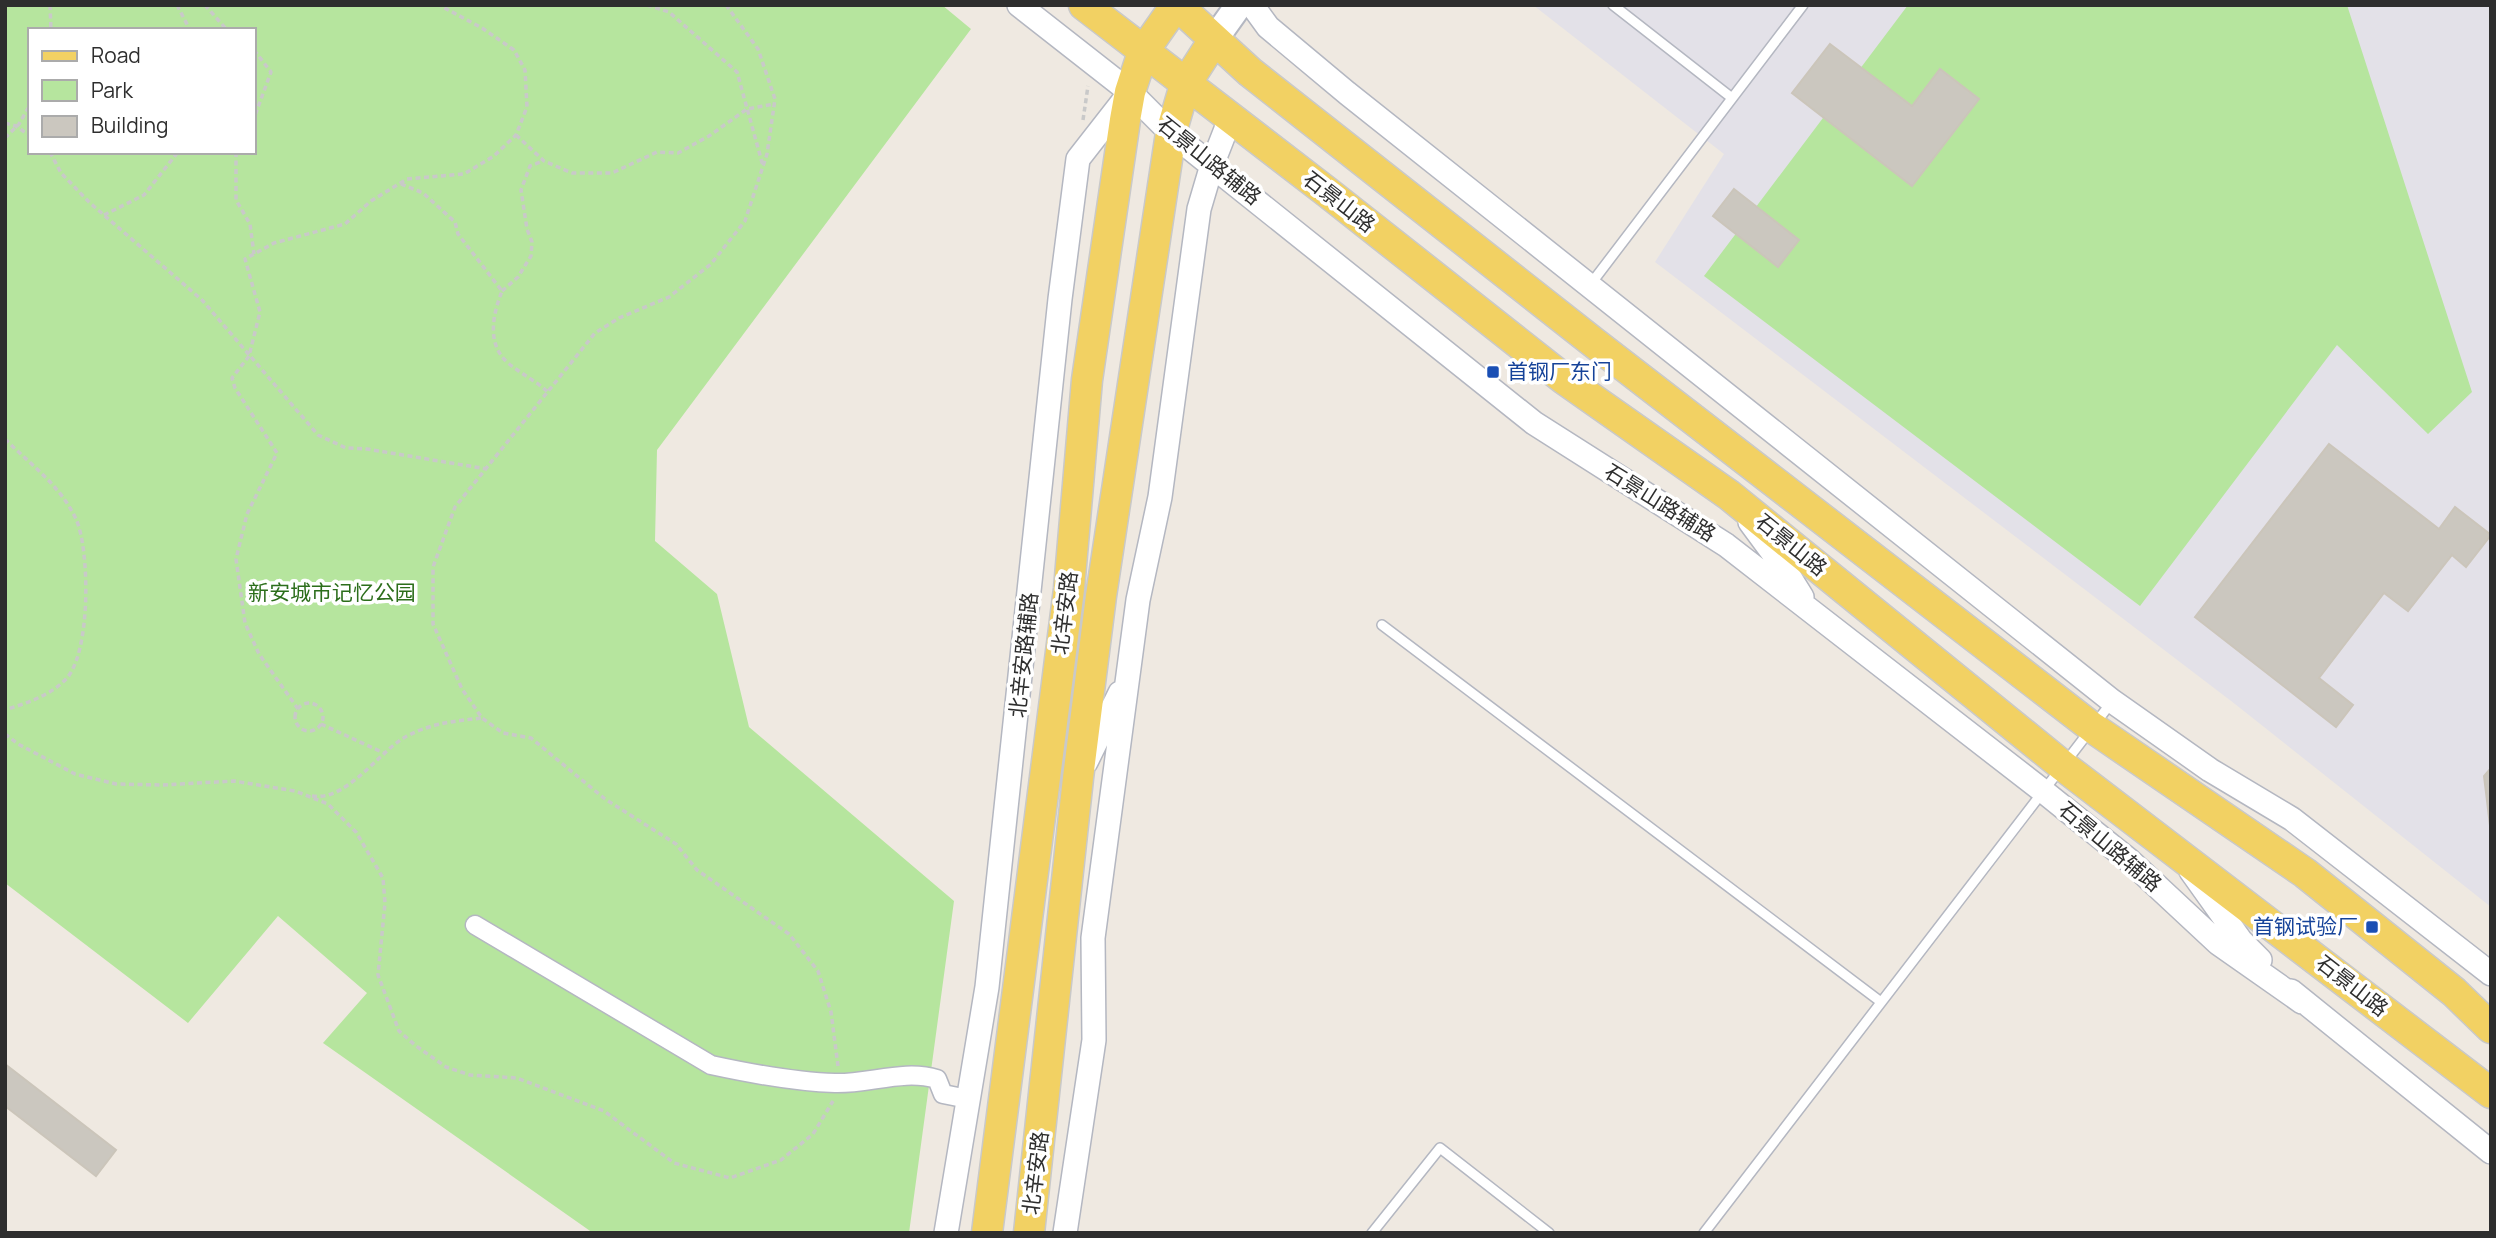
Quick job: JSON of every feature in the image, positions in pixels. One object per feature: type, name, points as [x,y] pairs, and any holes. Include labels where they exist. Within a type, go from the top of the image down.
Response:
[{"type":"main road","name":"石景山路","points":[[1084,5],[1564,379],[1729,495],[2063,765],[2491,1093]]},
{"type":"main road","name":"北辛安路","points":[[987,1233],[1069,589],[1087,380],[1130,92],[1143,52],[1176,5]]},
{"type":"main road","name":"石景山路","points":[[1176,5],[1250,72],[1582,334],[2093,728],[2305,873],[2454,992],[2491,1028]]},
{"type":"main road","points":[[1214,40],[1239,5]]},
{"type":"main road","name":"北辛安路","points":[[1029,1233],[1078,778],[1101,596],[1171,133],[1185,85],[1214,40]]},
{"type":"street","name":"石景山路辅路","points":[[1019,5],[1130,92],[1171,133],[1534,423],[1726,545],[2130,861],[2217,943],[2302,1002]]},
{"type":"street","points":[[1252,5],[1268,27],[1347,93],[2112,701],[2210,770],[2292,819],[2491,974]]},
{"type":"street","name":"北辛安路辅路","points":[[946,1233],[987,987],[1060,299],[1078,159],[1130,92]]},
{"type":"street","points":[[1065,1233],[1094,1040],[1093,938],[1138,600],[1160,497],[1199,209],[1230,119]]},
{"type":"street","points":[[1729,495],[1784,568],[1811,610]]},
{"type":"street","points":[[1078,778],[1129,674]]},
{"type":"street","points":[[2177,851],[2241,941],[2302,1002],[2491,1152]]},
{"type":"street","points":[[475,925],[711,1065],[836,1083],[922,1074],[937,1079],[943,1094],[968,1099]]},
{"type":"street","points":[[987,987],[1025,930]]},
{"type":"street","name":"石景山路","points":[[2454,992],[2491,1016]]},
{"type":"lane","points":[[1613,5],[1732,98]]},
{"type":"lane","points":[[1589,286],[1803,5]]},
{"type":"lane","points":[[1382,625],[1881,1002]]},
{"type":"lane","points":[[1704,1233],[2112,701]]},
{"type":"lane","points":[[1372,1233],[1440,1148],[1549,1233]]},
{"type":"path","points":[[50,5],[51,28]]},
{"type":"path","points":[[177,5],[189,28]]},
{"type":"path","points":[[205,5],[225,28]]},
{"type":"path","points":[[298,709],[258,654],[246,623],[236,559],[247,514],[277,453],[235,388],[232,378],[249,356],[260,312],[245,259],[274,243],[345,224],[372,201],[407,179],[464,174],[494,156],[516,135],[527,107],[525,70],[514,50],[482,28],[439,5]]},
{"type":"path","points":[[647,5],[669,12],[737,72],[762,166]]},
{"type":"path","points":[[5,734],[75,775],[116,784],[163,785],[234,781],[295,791],[328,804],[356,832],[383,878],[384,903],[378,975],[399,1031],[446,1067],[470,1075],[517,1078],[604,1111],[674,1163],[730,1178],[781,1160],[813,1134],[833,1104],[839,1061],[831,1012],[818,971],[789,934],[696,870],[676,844],[605,799],[530,738],[503,733],[482,718],[462,689],[433,624],[433,567],[455,507],[595,333],[619,318],[669,297],[711,264],[745,221],[767,154],[775,99],[758,50],[726,5]]},
{"type":"path","points":[[256,53],[271,72],[256,113]]},
{"type":"path","points":[[516,135],[544,161],[572,173],[612,173],[657,152],[678,153],[709,136],[747,109],[774,104]]},
{"type":"path","points":[[5,138],[28,107]]},
{"type":"path","points":[[5,123],[16,126],[28,135]]},
{"type":"path","points":[[51,154],[61,173],[104,215],[202,300],[318,435],[346,448],[367,449],[486,469]]},
{"type":"path","points":[[104,215],[144,195],[176,154]]},
{"type":"path","points":[[236,154],[236,200],[250,225],[254,254]]},
{"type":"path","points":[[544,161],[530,166],[522,190],[527,229],[532,242],[531,256],[518,277],[502,291],[495,309],[493,339],[506,361],[548,392]]},
{"type":"path","points":[[401,184],[423,193],[455,222],[458,234],[502,291]]},
{"type":"path","points":[[5,439],[50,480],[76,519],[83,544],[86,579],[82,648],[68,678],[37,700],[5,710]]},
{"type":"path","points":[[308,703],[318,707],[323,719],[320,724],[316,730],[310,732],[298,727],[295,715],[298,709],[308,703]]},
{"type":"path","points":[[304,794],[322,797],[358,779],[405,737],[440,722],[482,718]]},
{"type":"path","points":[[320,724],[386,754]]},
{"type":"shaded area","points":[[1533,5],[2491,5],[2491,907],[2235,704],[1655,262],[1724,154]]},
{"type":"green space","name":"新安城市记忆公园","points":[[5,5],[942,5],[971,29],[657,450],[655,541],[717,594],[749,727],[954,901],[909,1233],[593,1233],[323,1043],[367,993],[278,916],[188,1023],[5,883]]},
{"type":"green space","points":[[1908,5],[2347,5],[2472,392],[2428,434],[2337,345],[2140,606],[1704,276]]},
{"type":"building","points":[[1830,44],[1912,106],[1940,69],[1979,99],[1912,186],[1792,93]]},
{"type":"building","points":[[1734,189],[1799,240],[1778,267],[1713,216]]},
{"type":"building","points":[[2329,444],[2439,529],[2455,507],[2491,535],[2466,567],[2452,555],[2408,611],[2384,593],[2319,678],[2353,705],[2336,727],[2195,617]]},
{"type":"building","points":[[2491,768],[2491,834],[2484,776]]},
{"type":"building","points":[[5,1064],[116,1150],[96,1176],[5,1106]]},
{"type":"place","name":"首钢厂东门","points":[[1493,372]]},
{"type":"place","name":"首钢试验厂","points":[[2372,927]]}]
